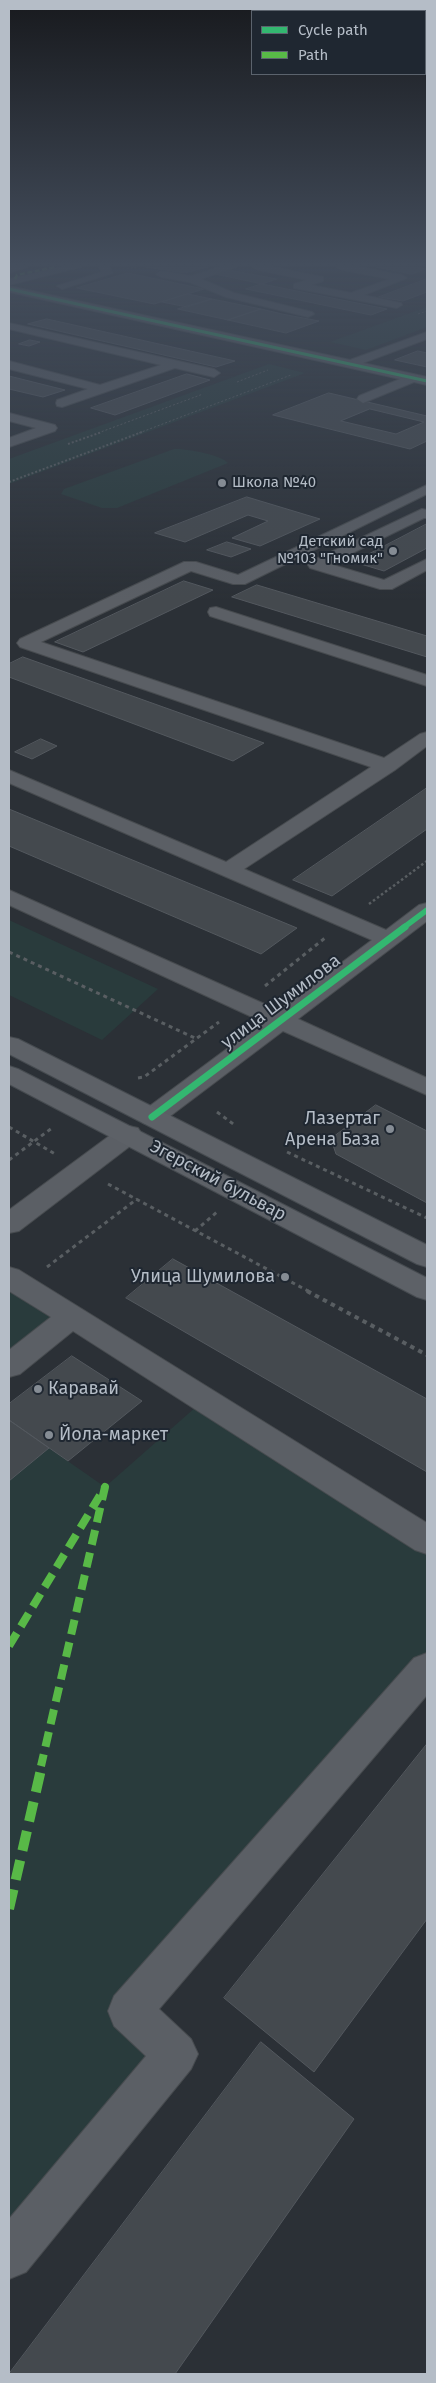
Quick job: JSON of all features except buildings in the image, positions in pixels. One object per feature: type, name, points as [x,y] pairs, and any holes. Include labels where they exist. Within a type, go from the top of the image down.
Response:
[{"type":"main road","name":"Эгерский бульвар","points":[[9,1044],[427,1257]]},
{"type":"main road","name":"Эгерский бульвар","points":[[9,1074],[129,1134],[427,1290]]},
{"type":"main road","name":"улица Шумилова","points":[[129,1134],[152,1117]]},
{"type":"street","points":[[60,378],[101,389]]},
{"type":"street","points":[[62,402],[133,378]]},
{"type":"street","points":[[363,399],[413,378]]},
{"type":"street","points":[[414,378],[427,381]]},
{"type":"street","points":[[9,417],[50,428],[9,443]]},
{"type":"street","points":[[388,766],[26,643],[190,565],[239,581],[427,489]]},
{"type":"street","points":[[393,505],[424,513]]},
{"type":"street","points":[[424,513],[316,565],[386,586],[427,564]]},
{"type":"street","points":[[216,612],[427,681]]},
{"type":"street","points":[[228,870],[388,766],[427,738]]},
{"type":"street","points":[[9,776],[388,939]]},
{"type":"street","points":[[9,897],[427,1087]]},
{"type":"street","name":"улица Шумилова","points":[[152,1117],[427,910]]},
{"type":"street","name":"улица Шумилова","points":[[9,1224],[129,1134]]},
{"type":"street","points":[[16,1281],[427,1540]]},
{"type":"street","points":[[9,1366],[72,1317]]},
{"type":"street","points":[[9,2256],[176,2054],[129,2011],[427,1669]]},
{"type":"path","points":[[235,382],[245,378]]},
{"type":"path","points":[[9,482],[280,378]]},
{"type":"path","points":[[68,444],[207,393]]},
{"type":"path","points":[[137,1079],[198,1039],[346,921],[427,861]]},
{"type":"path","points":[[9,952],[198,1039]]},
{"type":"path","points":[[9,1160],[55,1126]]},
{"type":"path","points":[[9,1127],[62,1158]]},
{"type":"path","points":[[287,1152],[427,1218]]},
{"type":"path","points":[[101,1180],[427,1355]]},
{"type":"path","points":[[16,1281],[136,1199]]},
{"type":"path","points":[[195,1231],[220,1209]]},
{"type":"shaded area","points":[[230,378],[291,378],[9,484],[9,459]]},
{"type":"shaded area","points":[[174,449],[219,457],[228,463],[117,508],[102,508],[61,494],[64,489]]},
{"type":"shaded area","points":[[9,920],[158,989],[102,1040],[9,995]]},
{"type":"shaded area","points":[[9,1277],[71,1317],[9,1366]]},
{"type":"shaded area","points":[[205,1399],[427,1540],[427,1669],[129,2011],[176,2054],[9,2255],[9,1481],[49,1448],[105,1487]]},
{"type":"marked path","points":[[9,1646],[105,1487],[9,1909]]},
{"type":"cycle path","points":[[414,378],[427,381]]},
{"type":"cycle path","points":[[152,1117],[427,910]]},
{"type":"place","name":"Школа №40","points":[[222,483]]},
{"type":"place","name":"Детский сад №103 \"Гномик\"","points":[[393,551]]},
{"type":"place","name":"Лазертаг Арена База","points":[[390,1129]]},
{"type":"place","name":"Улица Шумилова","points":[[285,1277]]},
{"type":"place","name":"Каравай","points":[[38,1389]]},
{"type":"place","name":"Йола-маркет","points":[[49,1435]]}]
